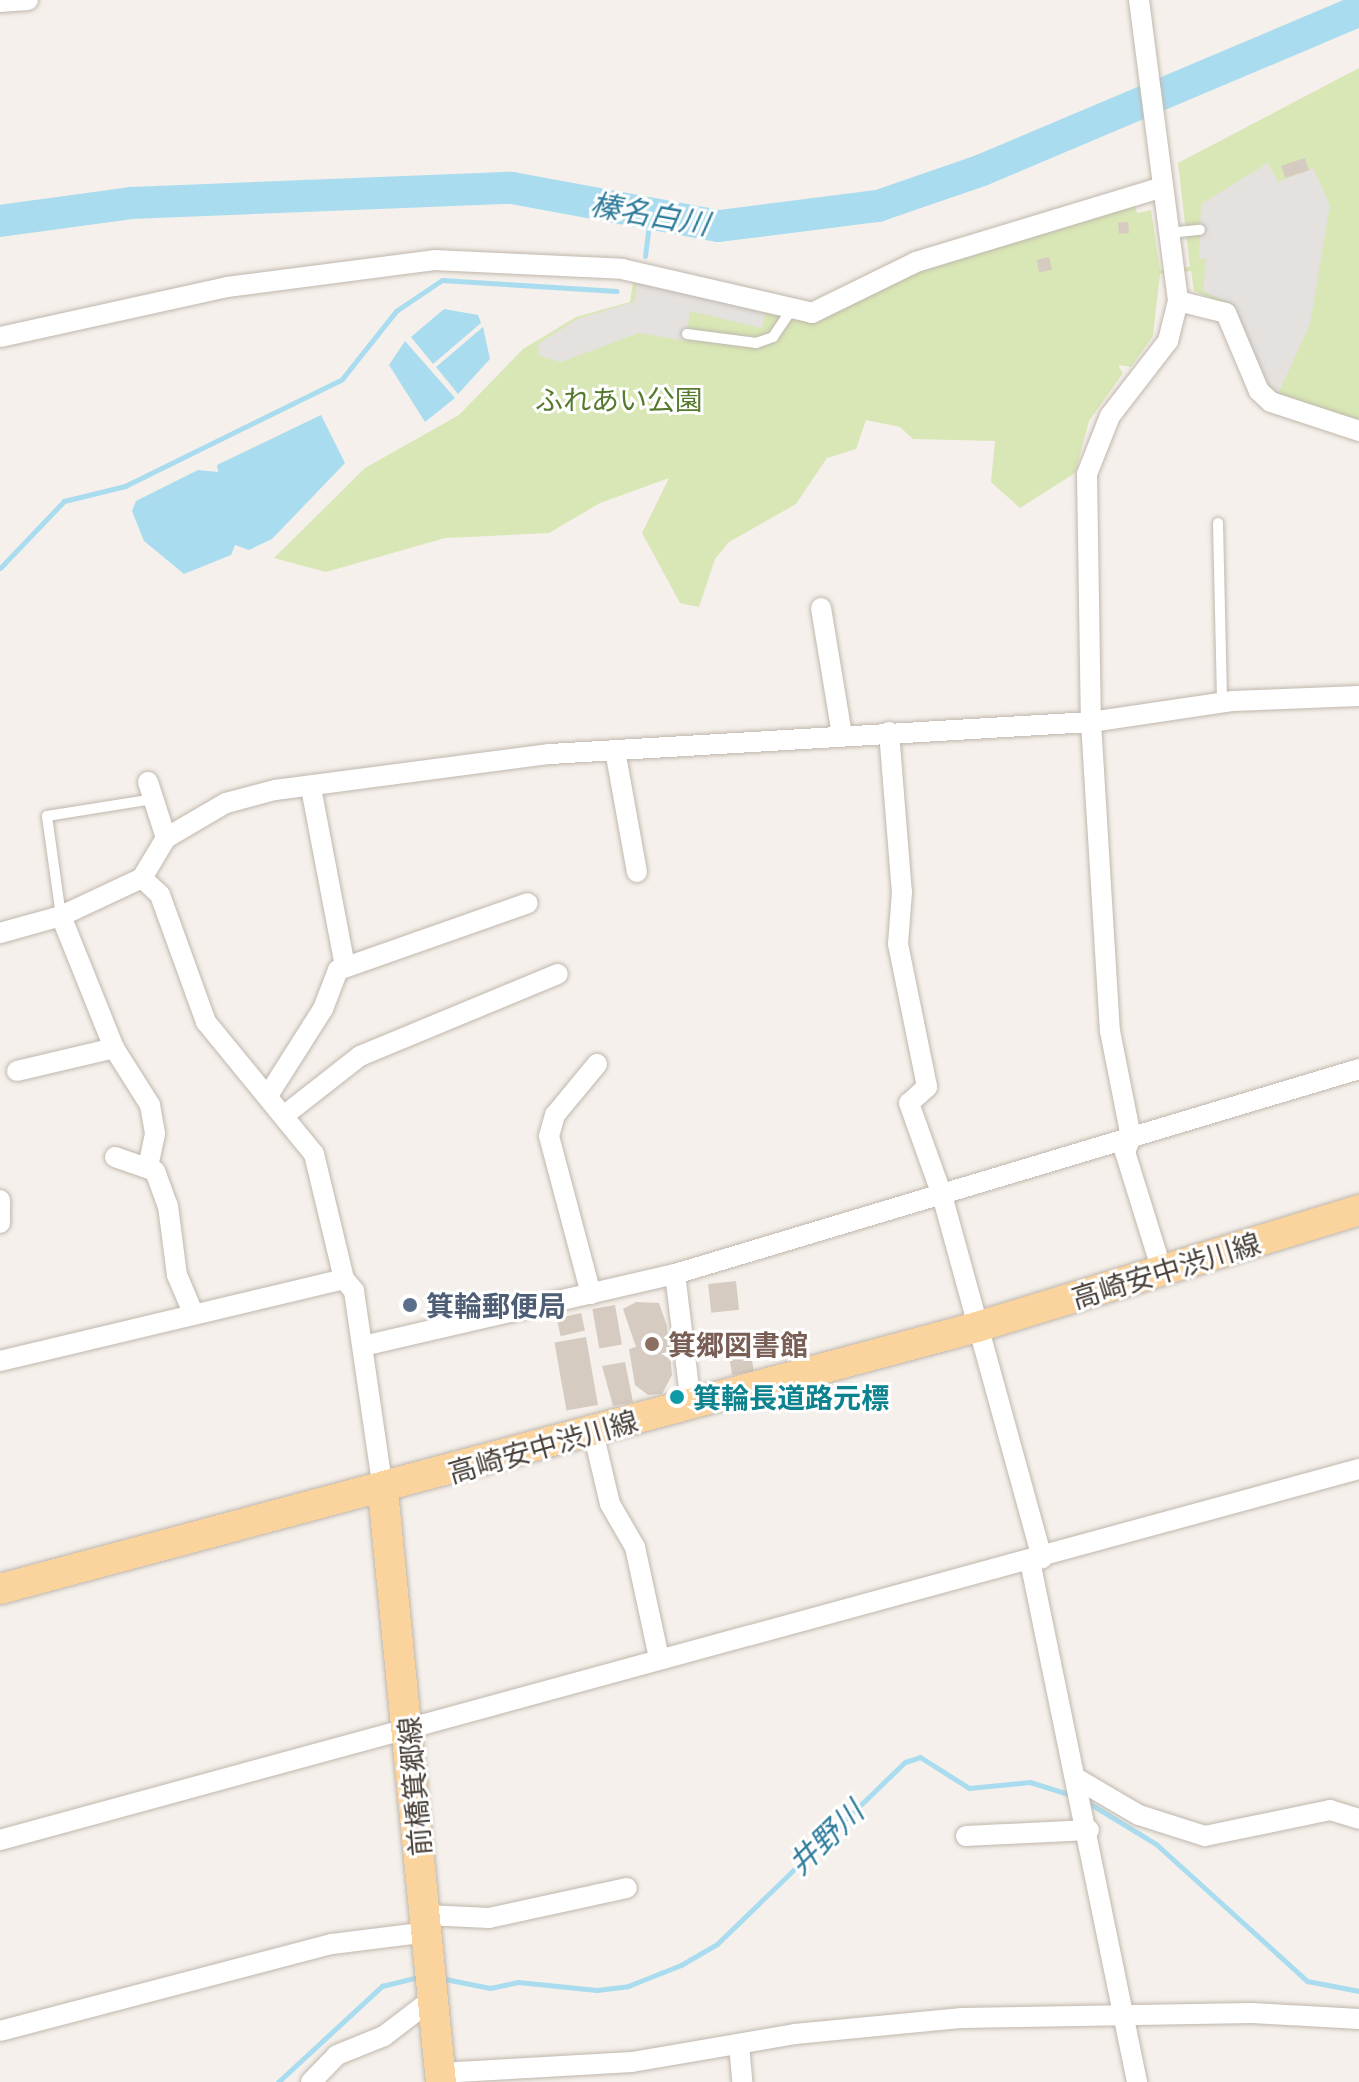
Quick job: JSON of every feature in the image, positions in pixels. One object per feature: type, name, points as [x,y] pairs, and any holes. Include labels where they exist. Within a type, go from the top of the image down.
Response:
[{"type":"main road","name":"高崎安中渋川線","points":[[0,1589],[383,1491],[977,1327],[1359,1210]]},
{"type":"main road","name":"前橋箕郷線","points":[[383,1491],[441,2077]]},
{"type":"street","points":[[0,2],[28,0]]},
{"type":"street","points":[[1139,0],[1178,301],[1168,341],[1110,416],[1087,474],[1091,722],[1110,1031],[1131,1137],[1125,1152],[1162,1271]]},
{"type":"street","points":[[0,337],[227,287],[434,260],[622,269],[790,312],[825,310],[916,262],[1163,182]]},
{"type":"street","points":[[1178,301],[1218,306],[1234,318],[1264,397],[1359,431]]},
{"type":"street","points":[[821,608],[842,735]]},
{"type":"street","points":[[0,933],[61,916],[142,878],[166,838],[226,803],[311,788],[615,750],[1091,722],[1222,703],[1359,696]]},
{"type":"street","points":[[889,732],[902,892],[898,944],[927,1087],[909,1103],[942,1195],[1036,1560],[1137,2082]]},
{"type":"street","points":[[615,750],[637,872]]},
{"type":"street","points":[[311,788],[345,967]]},
{"type":"street","points":[[150,791],[166,838]]},
{"type":"street","points":[[142,878],[160,895],[206,1022],[286,1114],[314,1154],[329,1194],[344,1279],[354,1291],[383,1491]]},
{"type":"street","points":[[269,1094],[323,1009],[329,979],[345,967],[528,903]]},
{"type":"street","points":[[61,916],[114,1048],[155,1120],[148,1166]]},
{"type":"street","points":[[286,1114],[360,1056],[558,974]]},
{"type":"street","points":[[17,1071],[114,1048]]},
{"type":"street","points":[[591,1294],[549,1136],[555,1115],[597,1064]]},
{"type":"street","points":[[363,1346],[675,1274],[1359,1069]]},
{"type":"street","points":[[115,1157],[148,1166],[164,1189],[172,1256],[192,1311]]},
{"type":"street","points":[[0,1200],[0,1223]]},
{"type":"street","points":[[675,1274],[691,1404]]},
{"type":"street","points":[[0,1361],[192,1311],[344,1279]]},
{"type":"street","points":[[593,1432],[610,1504],[635,1547],[659,1658]]},
{"type":"street","points":[[0,1840],[409,1730],[659,1658],[1036,1560],[1359,1469]]},
{"type":"street","points":[[966,1836],[1084,1803],[1139,1815],[1205,1836],[1330,1810],[1359,1819]]},
{"type":"street","points":[[0,2031],[332,1944],[427,1924],[489,1918],[627,1888]]},
{"type":"street","points":[[311,2082],[337,2055],[384,2036],[433,1983]]},
{"type":"street","points":[[441,2077],[632,2062],[739,2044],[962,2018],[1123,2013],[1359,2019]]},
{"type":"street","points":[[739,2044],[742,2082]]},
{"type":"lane","points":[[1169,233],[1200,230]]},
{"type":"lane","points":[[687,334],[756,343],[773,337],[790,312]]},
{"type":"lane","points":[[1218,523],[1222,703]]},
{"type":"lane","points":[[61,916],[47,816],[150,791]]},
{"type":"green space","name":"ふれあい公園","points":[[1359,68],[1359,419],[1277,400],[1226,305],[1194,291],[1191,271],[1160,274],[1153,336],[1131,367],[1118,365],[1123,373],[1089,421],[1075,473],[1020,508],[991,482],[995,441],[913,439],[900,427],[866,420],[856,449],[827,458],[796,504],[729,542],[715,559],[699,607],[680,603],[642,533],[669,478],[600,503],[549,533],[445,538],[326,572],[274,558],[365,468],[459,415],[523,349],[576,317],[630,302],[634,276],[776,314],[1135,205],[1137,213],[1151,210],[1160,270],[1190,267],[1178,163]]},
{"type":"shaded area","points":[[1268,163],[1278,182],[1313,168],[1330,205],[1310,324],[1278,394],[1265,381],[1234,306],[1203,291],[1206,259],[1199,258],[1201,204]]},
{"type":"shaded area","points":[[638,279],[766,311],[762,328],[690,311],[686,341],[639,333],[561,362],[539,356],[538,344],[577,319],[634,302]]},
{"type":"water","points":[[444,309],[478,315],[481,323],[433,364],[411,337]]},
{"type":"water","points":[[483,327],[490,359],[458,394],[436,367]]},
{"type":"water","points":[[405,341],[455,398],[425,422],[389,365]]},
{"type":"water","points":[[321,415],[345,463],[272,539],[249,550],[235,545],[231,555],[184,574],[144,541],[132,511],[136,501],[198,470],[218,472],[217,465]]},
{"type":"building","points":[[1305,158],[1309,170],[1285,178],[1281,166]]},
{"type":"building","points":[[1128,222],[1129,233],[1119,234],[1118,223]]},
{"type":"building","points":[[1049,257],[1052,270],[1039,273],[1036,260]]},
{"type":"building","points":[[736,1281],[739,1310],[711,1313],[708,1284]]},
{"type":"building","points":[[636,1302],[659,1303],[667,1326],[672,1375],[662,1394],[648,1395],[635,1385],[629,1349],[636,1347],[623,1309]]},
{"type":"building","points":[[615,1305],[622,1344],[599,1348],[592,1309]]},
{"type":"building","points":[[581,1313],[585,1331],[561,1336],[557,1319]]},
{"type":"building","points":[[709,1332],[710,1354],[695,1355],[694,1333]]},
{"type":"building","points":[[586,1337],[598,1405],[566,1411],[554,1343]]},
{"type":"building","points":[[749,1341],[754,1372],[732,1375],[727,1344]]},
{"type":"building","points":[[625,1362],[633,1402],[613,1406],[602,1366]]},
{"type":"waterway","name":"榛名白川","points":[[0,221],[131,203],[512,188],[719,226],[878,206],[982,170],[1359,11]]},
{"type":"waterway","points":[[645,256],[650,216]]},
{"type":"waterway","points":[[0,568],[64,501],[125,486],[342,379],[396,311],[442,280],[617,291]]},
{"type":"waterway","name":"井野川","points":[[440,1978],[490,1988],[518,1982],[597,1990],[628,1986],[681,1965],[717,1944],[905,1762],[920,1757],[969,1788],[1030,1782],[1074,1796]]},
{"type":"waterway","name":"井野川","points":[[1087,1802],[1156,1844],[1307,1981],[1359,1991]]},
{"type":"waterway","name":"井野川","points":[[278,2082],[382,1986],[422,1976]]},
{"type":"place","name":"箕輪郵便局","points":[[410,1305]]},
{"type":"place","name":"箕郷図書館","points":[[652,1344]]},
{"type":"place","name":"箕輪長道路元標","points":[[677,1397]]}]
